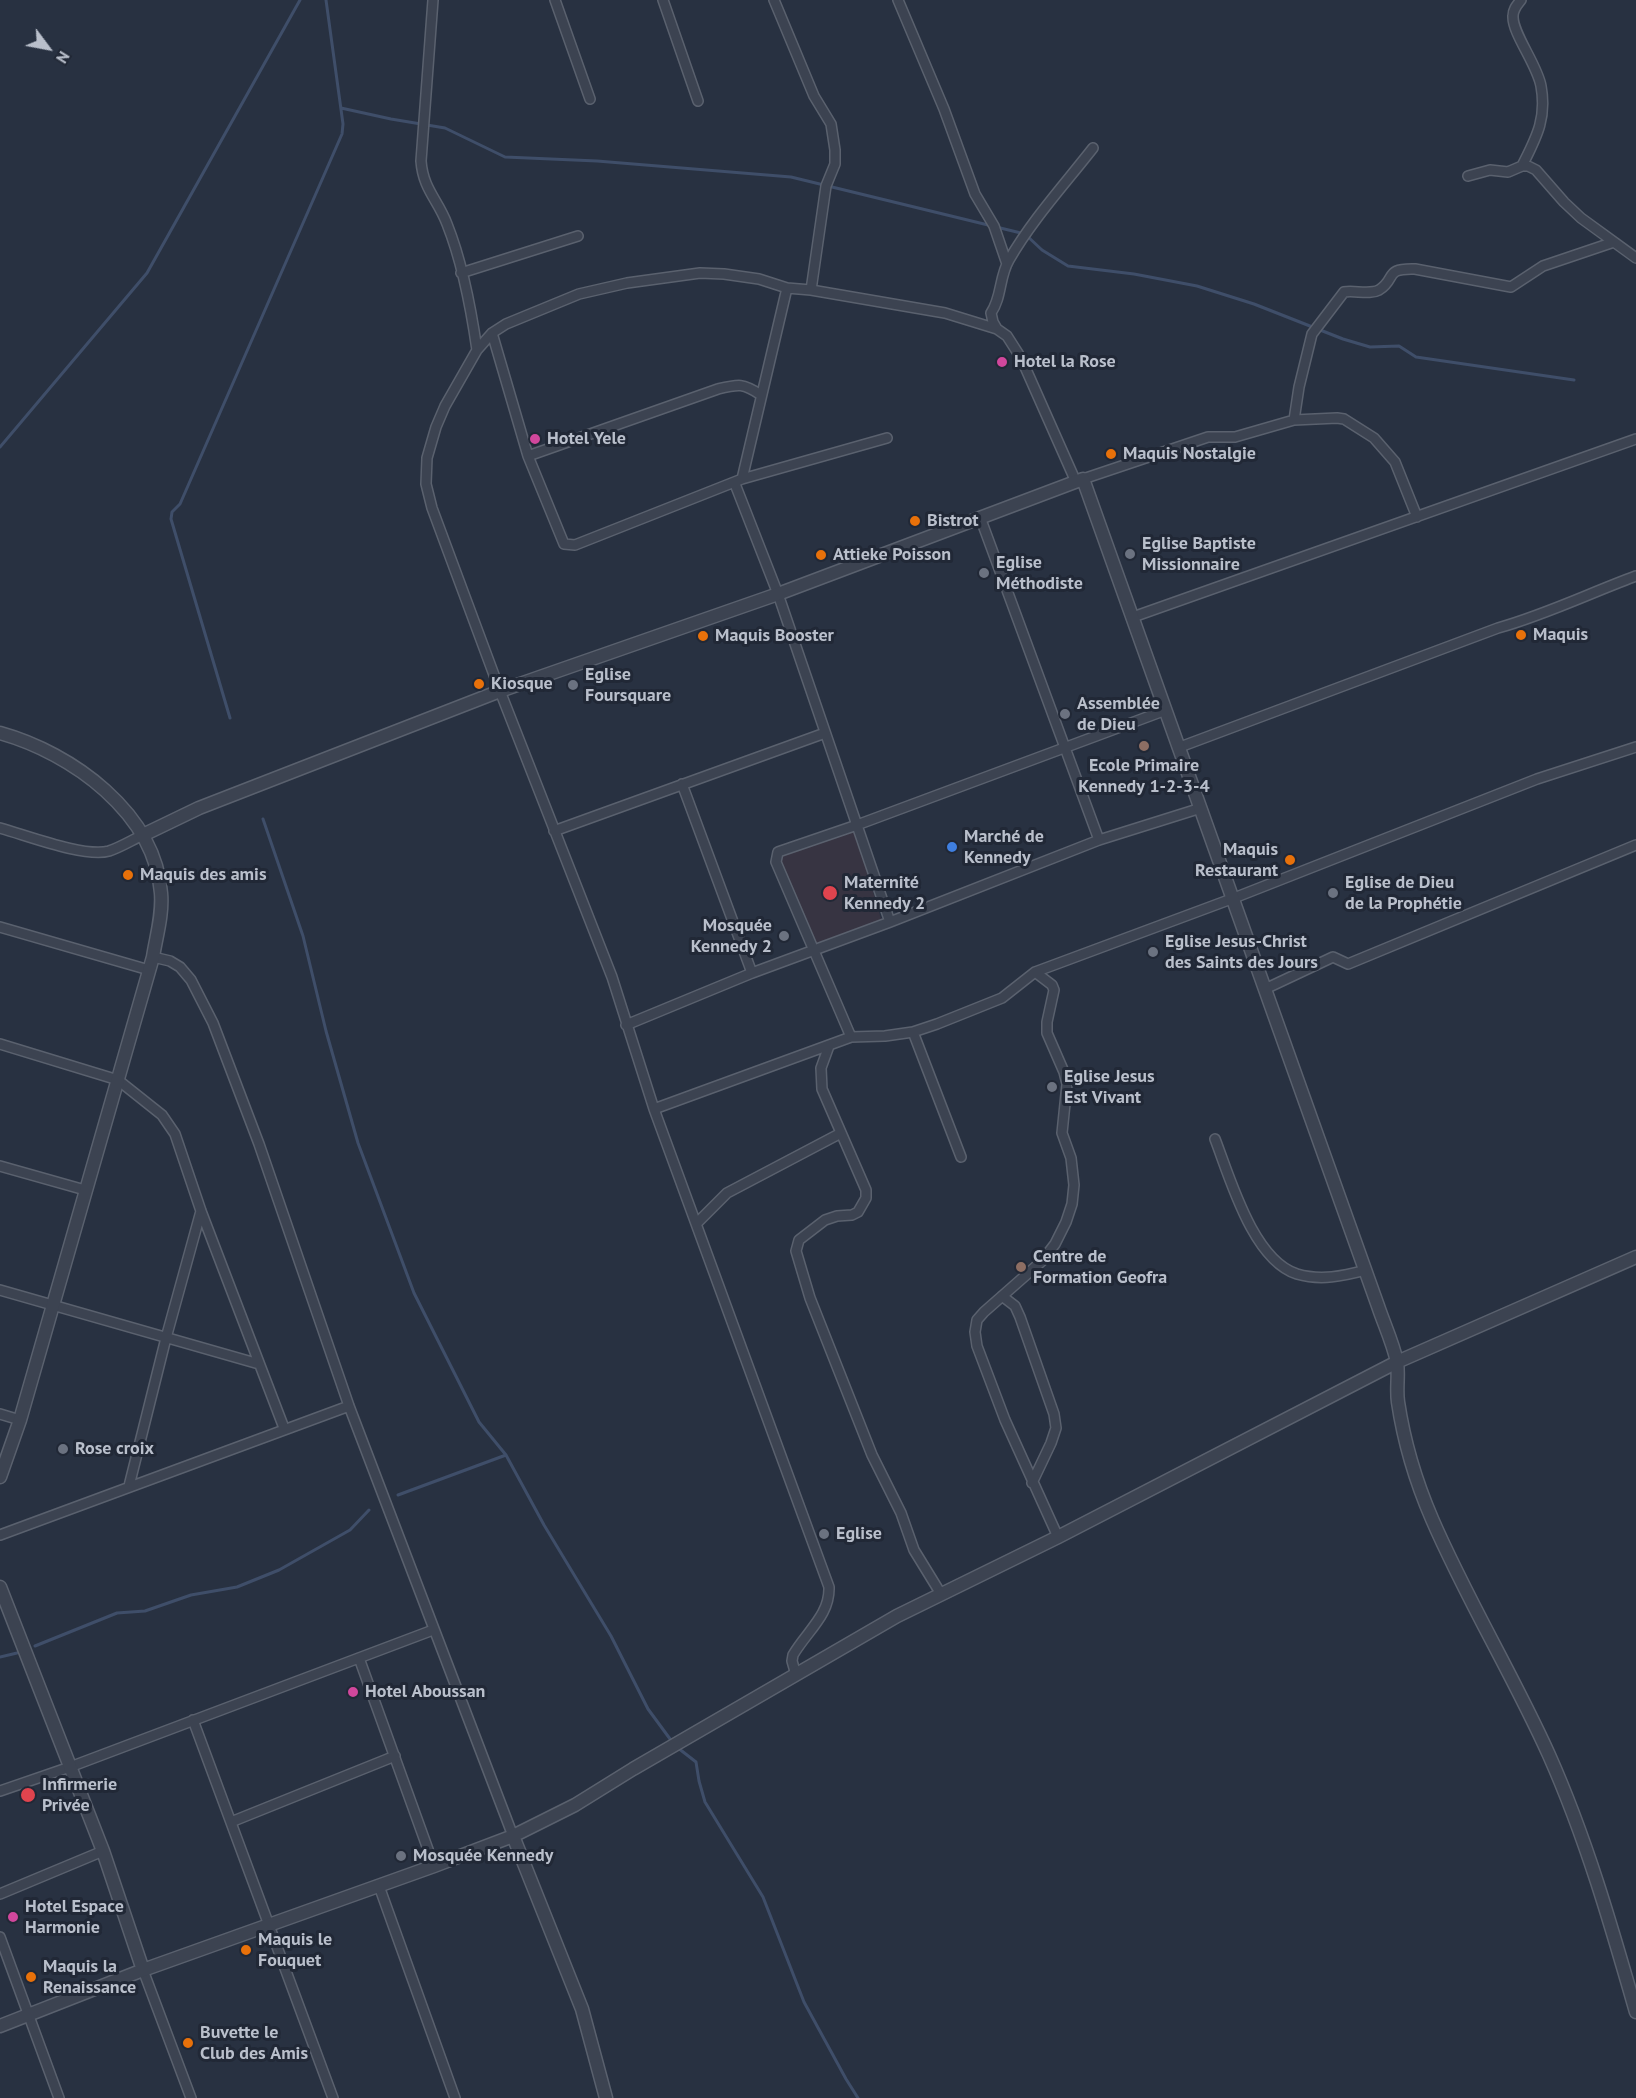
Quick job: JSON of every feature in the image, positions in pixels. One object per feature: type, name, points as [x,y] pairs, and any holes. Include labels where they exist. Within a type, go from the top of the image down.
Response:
[{"type":"street","points":[[433,0],[421,161],[422,177],[447,224],[461,273],[477,350]]},
{"type":"street","points":[[555,0],[590,99]]},
{"type":"street","points":[[663,0],[698,100]]},
{"type":"street","points":[[774,0],[814,96],[831,124],[835,150],[835,165],[826,186],[811,290]]},
{"type":"street","points":[[898,0],[944,109],[975,194],[994,226],[1007,264]]},
{"type":"street","points":[[1521,0],[1515,7],[1512,18],[1517,33],[1535,66],[1541,86],[1542,109],[1539,132],[1522,166]]},
{"type":"street","points":[[997,329],[991,313],[998,304],[1007,264],[1025,234],[1093,148]]},
{"type":"street","points":[[1468,176],[1490,170],[1508,172],[1528,166],[1536,170],[1581,218],[1636,258]]},
{"type":"street","points":[[461,273],[578,236]]},
{"type":"street","points":[[1294,420],[1296,398],[1312,334],[1344,292],[1379,290],[1391,274],[1401,268],[1511,287],[1543,266],[1614,242]]},
{"type":"street","points":[[796,1675],[792,1661],[793,1655],[825,1612],[829,1599],[829,1587],[654,1109],[612,977],[500,691],[432,508],[426,484],[427,458],[445,406],[477,350],[492,333],[506,324],[579,294],[671,276],[700,273],[759,279],[787,288],[945,313],[997,329],[1007,336],[1021,358],[1079,480],[1133,617],[1366,1270],[1397,1362],[1397,1398],[1404,1438],[1432,1518],[1470,1598],[1511,1675],[1577,1819],[1636,2012]]},
{"type":"street","points":[[787,288],[739,481],[890,922]]},
{"type":"street","points":[[492,333],[528,456],[564,544],[575,545],[739,481],[887,438]]},
{"type":"street","points":[[528,456],[718,389],[738,384],[748,386],[761,395]]},
{"type":"street","points":[[0,828],[80,851],[96,853],[108,851],[199,808],[500,691],[778,594],[1079,480],[1208,437],[1235,437],[1294,420],[1344,419],[1374,438],[1395,462],[1417,517]]},
{"type":"street","points":[[1133,617],[1636,439]]},
{"type":"street","points":[[980,517],[1099,840]]},
{"type":"street","points":[[1180,747],[1535,616],[1636,576]]},
{"type":"street","points":[[851,1037],[776,862],[778,852],[1166,711]]},
{"type":"street","points":[[0,733],[53,754],[89,778],[117,802],[143,835],[158,874],[161,894],[160,917],[153,957],[20,1420],[0,1477]]},
{"type":"street","points":[[554,831],[825,733]]},
{"type":"street","points":[[654,1109],[851,1037],[913,1032],[1002,998],[1035,972],[1234,898],[1536,779],[1636,747]]},
{"type":"street","points":[[682,784],[752,973]]},
{"type":"street","points":[[626,1025],[752,973],[1099,840],[1201,808]]},
{"type":"street","points":[[1265,989],[1333,957],[1348,964],[1636,845]]},
{"type":"street","points":[[0,927],[149,970]]},
{"type":"street","points":[[153,957],[170,961],[180,967],[191,980],[213,1023],[259,1144],[349,1406],[433,1630],[582,2009],[606,2098]]},
{"type":"street","points":[[1035,972],[1052,985],[1054,990],[1047,1033],[1059,1060],[1066,1084],[1062,1133],[1071,1158],[1074,1185],[1072,1204],[1062,1230],[1042,1261],[977,1320],[975,1332],[977,1346],[1005,1420],[1058,1537]]},
{"type":"street","points":[[913,1032],[961,1157]]},
{"type":"street","points":[[0,1044],[118,1080],[162,1115],[175,1134],[201,1211],[284,1428]]},
{"type":"street","points":[[829,1046],[821,1068],[822,1089],[866,1190],[866,1198],[858,1212],[830,1218],[804,1236],[799,1240],[796,1251],[810,1298],[872,1455],[901,1513],[914,1550],[941,1594]]},
{"type":"street","points":[[697,1223],[727,1193],[841,1132]]},
{"type":"street","points":[[1215,1139],[1253,1232],[1282,1265],[1295,1273],[1326,1277],[1366,1270]]},
{"type":"street","points":[[0,1166],[85,1190]]},
{"type":"street","points":[[129,1486],[201,1211]]},
{"type":"street","points":[[0,2026],[143,1970],[513,1836],[575,1805],[897,1616],[1058,1537],[1397,1362],[1636,1257]]},
{"type":"street","points":[[0,1290],[259,1364]]},
{"type":"street","points":[[1002,1296],[1015,1306],[1020,1317],[1054,1414],[1056,1428],[1032,1483]]},
{"type":"street","points":[[0,1535],[284,1428],[349,1406]]},
{"type":"street","points":[[0,1414],[20,1420]]},
{"type":"street","points":[[0,1587],[103,1851],[143,1970],[191,2098]]},
{"type":"street","points":[[0,1791],[70,1767],[433,1630]]},
{"type":"street","points":[[359,1658],[435,1866]]},
{"type":"street","points":[[194,1720],[333,2098]]},
{"type":"street","points":[[231,1822],[395,1756]]},
{"type":"street","points":[[0,1894],[103,1851]]},
{"type":"street","points":[[378,1886],[454,2098]]},
{"type":"street","points":[[0,1937],[59,2098]]},
{"type":"shaded area","name":"Maternité Kennedy 2","points":[[855,831],[882,922],[812,949],[775,855]]},
{"type":"waterway","points":[[0,447],[147,273],[300,0]]},
{"type":"waterway","points":[[230,718],[171,519],[172,512],[180,504],[342,134],[343,124],[326,0]]},
{"type":"waterway","points":[[341,108],[445,128],[505,157],[597,161],[791,177],[1025,234],[1042,250],[1068,266],[1134,274],[1197,286],[1254,304],[1343,339],[1370,347],[1399,346],[1416,357],[1574,380]]},
{"type":"waterway","points":[[263,819],[303,936],[326,1031],[358,1143],[414,1293],[479,1422],[506,1455],[544,1525],[611,1636],[648,1709],[673,1743]]},
{"type":"waterway","points":[[398,1495],[506,1455]]},
{"type":"waterway","points":[[35,1646],[117,1613],[145,1611],[191,1595],[237,1587],[279,1570],[350,1530],[369,1510]]},
{"type":"waterway","points":[[0,1657],[17,1653]]},
{"type":"waterway","points":[[678,1748],[696,1762],[705,1802],[763,1897],[804,2002],[858,2098]]},
{"type":"place","name":"Hotel la Rose","points":[[1002,362]]},
{"type":"place","name":"Hotel Yele","points":[[535,439]]},
{"type":"place","name":"Maquis Nostalgie","points":[[1111,454]]},
{"type":"place","name":"Bistrot","points":[[915,521]]},
{"type":"place","name":"Eglise Baptiste Missionnaire","points":[[1130,554]]},
{"type":"place","name":"Attieke Poisson","points":[[821,555]]},
{"type":"place","name":"Eglise Méthodiste","points":[[984,573]]},
{"type":"place","name":"Maquis","points":[[1521,635]]},
{"type":"place","name":"Maquis Booster","points":[[703,636]]},
{"type":"place","name":"Kiosque","points":[[479,684]]},
{"type":"place","name":"Eglise Foursquare","points":[[573,685]]},
{"type":"place","name":"Assemblée de Dieu","points":[[1065,714]]},
{"type":"place","name":"Ecole Primaire Kennedy 1-2-3-4","points":[[1144,746]]},
{"type":"place","name":"Marché de Kennedy","points":[[952,847]]},
{"type":"place","name":"Maquis Restaurant","points":[[1290,860]]},
{"type":"place","name":"Maquis des amis","points":[[128,875]]},
{"type":"place","name":"Maternité Kennedy 2","points":[[830,893]]},
{"type":"place","name":"Eglise de Dieu de la Prophétie","points":[[1333,893]]},
{"type":"place","name":"Mosquée Kennedy 2","points":[[784,936]]},
{"type":"place","name":"Eglise Jesus-Christ des Saints des Jours","points":[[1153,952]]},
{"type":"place","name":"Eglise Jesus Est Vivant","points":[[1052,1087]]},
{"type":"place","name":"Centre de Formation Geofra","points":[[1021,1267]]},
{"type":"place","name":"Rose croix","points":[[63,1449]]},
{"type":"place","name":"Eglise","points":[[824,1534]]},
{"type":"place","name":"Hotel Aboussan","points":[[353,1692]]},
{"type":"place","name":"Infirmerie Privée","points":[[28,1795]]},
{"type":"place","name":"Mosquée Kennedy","points":[[401,1856]]},
{"type":"place","name":"Hotel Espace Harmonie","points":[[13,1917]]},
{"type":"place","name":"Maquis le Fouquet","points":[[246,1950]]},
{"type":"place","name":"Maquis la Renaissance","points":[[31,1977]]},
{"type":"place","name":"Buvette le Club des Amis","points":[[188,2043]]}]
